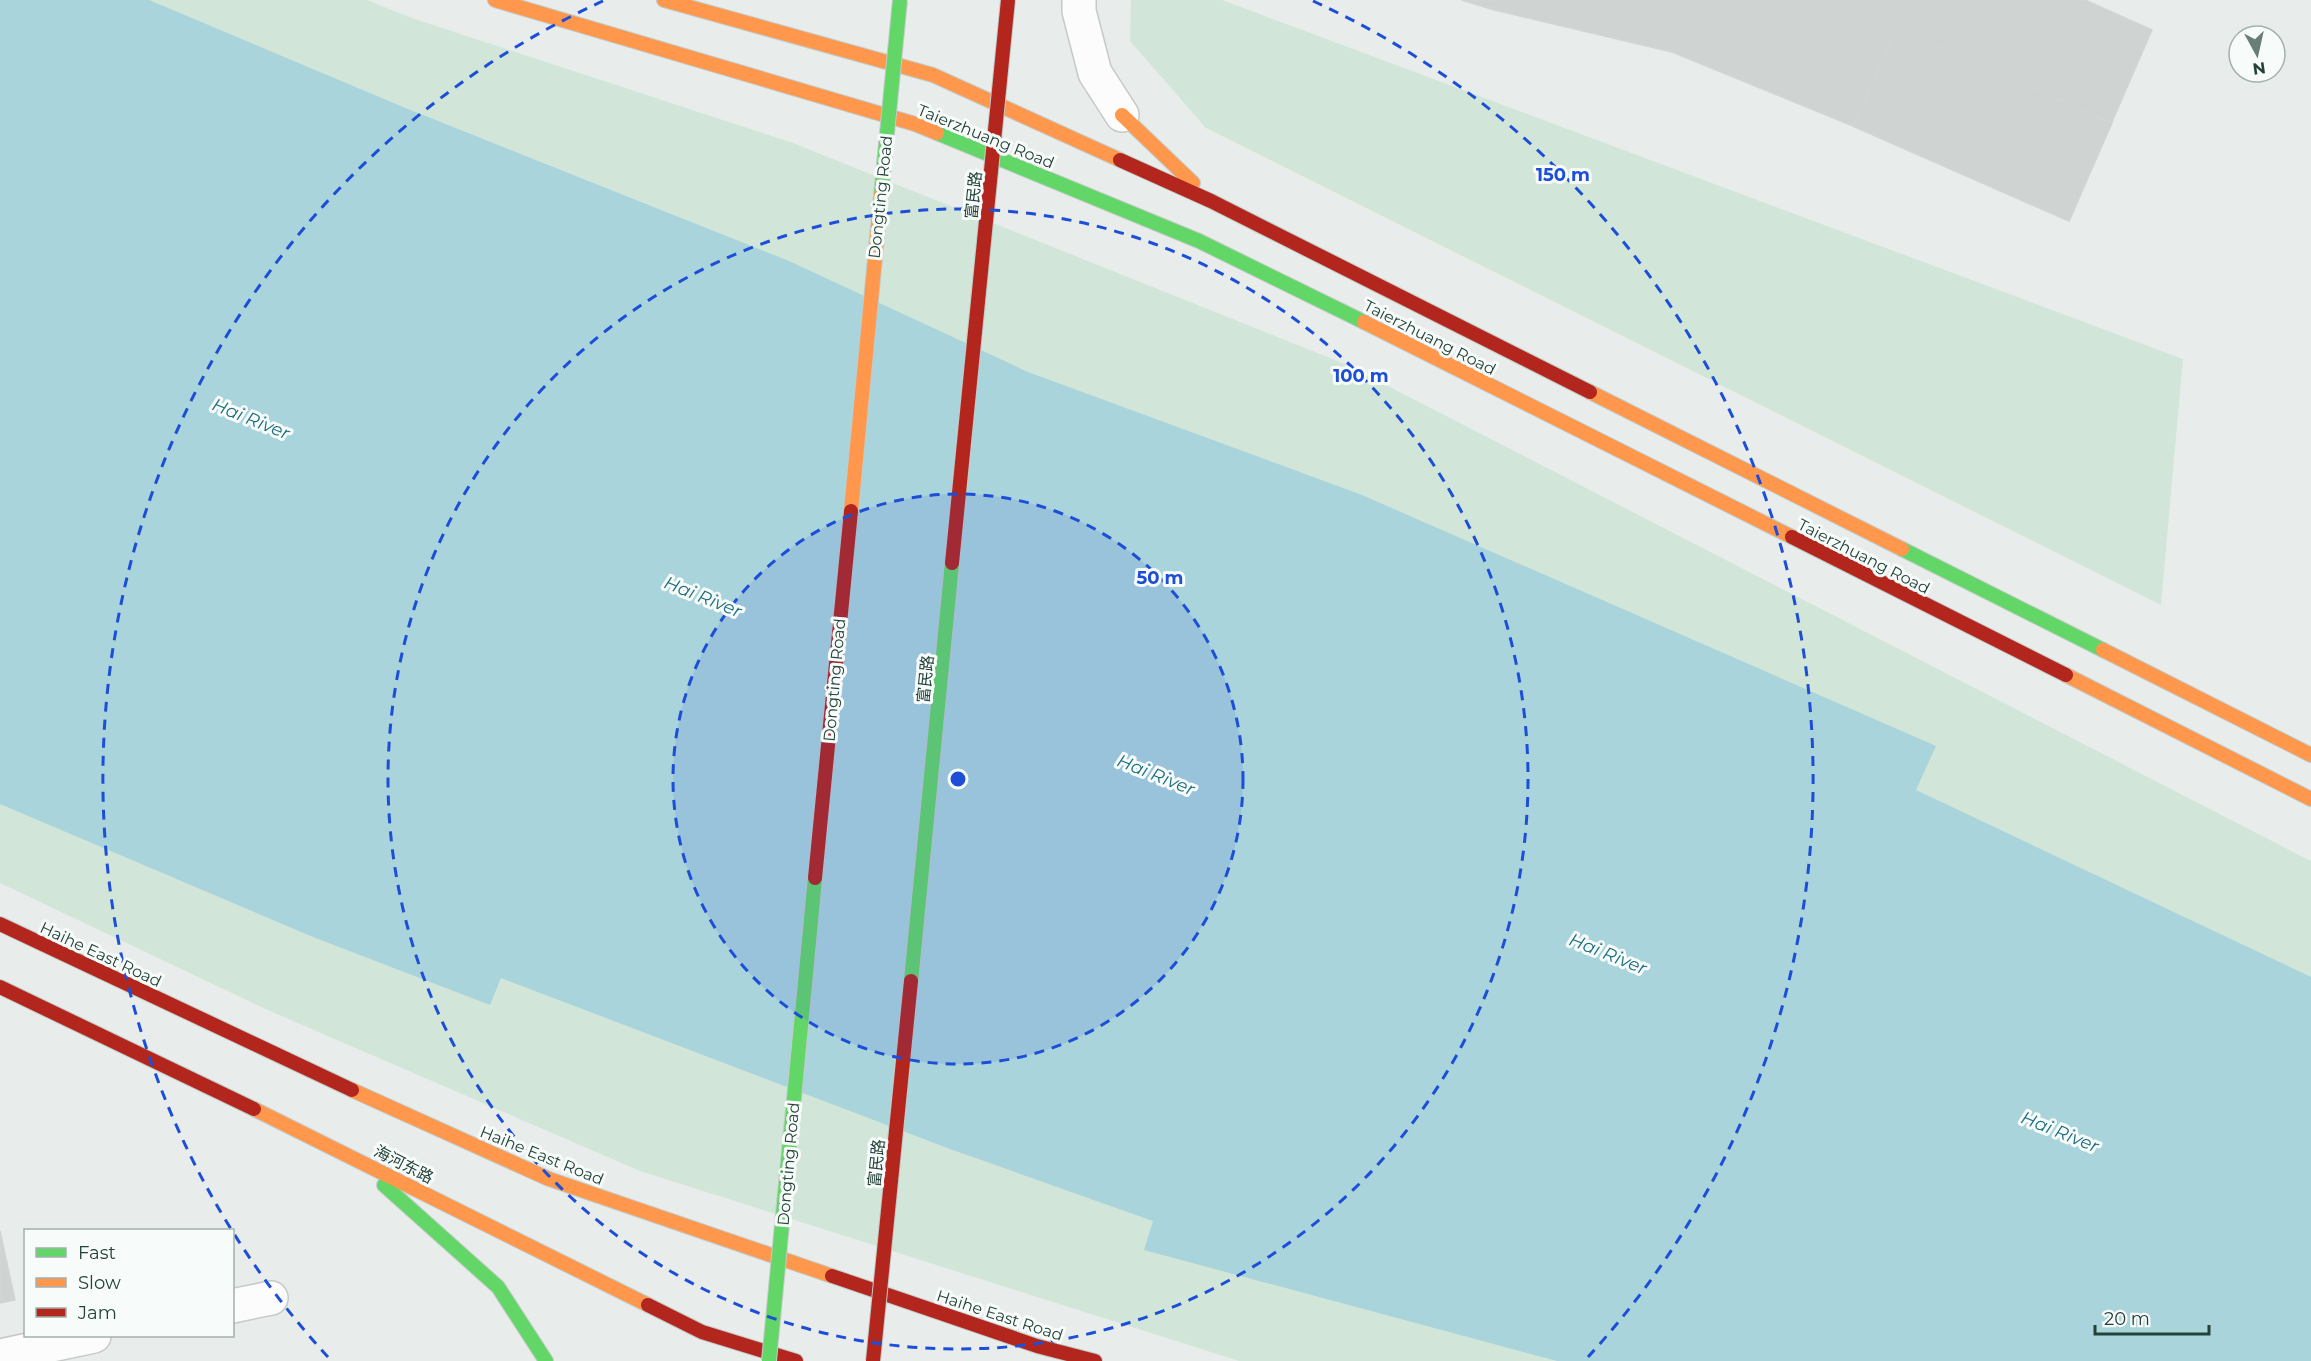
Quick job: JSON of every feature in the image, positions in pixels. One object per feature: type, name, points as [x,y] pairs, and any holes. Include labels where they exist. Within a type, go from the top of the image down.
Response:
[{"type":"main road","name":"Taierzhuang Road","points":[[495,0],[915,124],[1198,241],[1395,337],[2311,800]]},
{"type":"main road","name":"Taierzhuang Road","points":[[663,0],[933,75],[1211,201],[2311,755]]},
{"type":"main road","name":"Dongting Road","points":[[769,1361],[900,0]]},
{"type":"main road","name":"富民路","points":[[873,1361],[1008,0]]},
{"type":"main road","points":[[1122,115],[1211,201]]},
{"type":"main road","name":"Haihe East Road","points":[[0,924],[325,1078],[549,1179],[1037,1346],[1095,1361]]},
{"type":"main road","name":"海河东路","points":[[0,987],[354,1157],[702,1332],[796,1361]]},
{"type":"main road","points":[[354,1157],[498,1287],[546,1361]]},
{"type":"street","points":[[1079,0],[1078,11],[1095,73],[1122,115]]},
{"type":"street","points":[[234,1306],[271,1298]]},
{"type":"street","points":[[0,1356],[85,1337]]},
{"type":"green space","points":[[0,0],[367,0],[409,17],[793,143],[1345,364],[2311,861],[2311,1361],[1239,1361],[640,1171],[272,1012],[0,883]]},
{"type":"green space","points":[[1131,0],[1222,0],[2183,359],[2161,605],[1206,128],[1130,41]]},
{"type":"water","name":"Hai River","points":[[0,0],[149,0],[403,107],[789,261],[1028,372],[1362,495],[1936,746],[1916,790],[2311,977],[2311,1361],[1557,1361],[1144,1250],[1153,1221],[950,1149],[501,978],[490,1005],[313,937],[0,804]]},
{"type":"building","points":[[1462,0],[2085,0],[2152,30],[2069,221],[1853,126],[1672,52]]},
{"type":"building","points":[[1462,0],[1498,0],[1495,10]]},
{"type":"building","points":[[1897,28],[2112,123],[2069,221],[1853,126]]},
{"type":"building","points":[[0,1231],[15,1300],[0,1303]]},
{"type":"traffic: fast","points":[[881,195],[900,0]]},
{"type":"traffic: fast","points":[[937,133],[1199,241],[1364,322]]},
{"type":"traffic: fast","points":[[1902,549],[2103,650]]},
{"type":"traffic: fast","points":[[911,981],[952,563]]},
{"type":"traffic: fast","points":[[769,1361],[815,878]]},
{"type":"traffic: fast","points":[[384,1185],[498,1287],[546,1361]]},
{"type":"traffic: slow","points":[[495,0],[915,124],[937,133]]},
{"type":"traffic: slow","points":[[664,0],[933,75],[1120,160]]},
{"type":"traffic: slow","points":[[1122,115],[1193,183]]},
{"type":"traffic: slow","points":[[851,511],[881,195]]},
{"type":"traffic: slow","points":[[1364,322],[1792,537]]},
{"type":"traffic: slow","points":[[1590,392],[1902,549]]},
{"type":"traffic: slow","points":[[2103,650],[2311,755]]},
{"type":"traffic: slow","points":[[2066,675],[2311,799]]},
{"type":"traffic: slow","points":[[352,1090],[549,1179],[832,1276]]},
{"type":"traffic: slow","points":[[254,1109],[648,1305]]},
{"type":"traffic: jam","points":[[952,563],[1008,0]]},
{"type":"traffic: jam","points":[[1120,160],[1211,201],[1590,392]]},
{"type":"traffic: jam","points":[[815,878],[851,511]]},
{"type":"traffic: jam","points":[[1792,537],[2066,675]]},
{"type":"traffic: jam","points":[[0,924],[352,1090]]},
{"type":"traffic: jam","points":[[873,1361],[911,981]]},
{"type":"traffic: jam","points":[[0,987],[254,1109]]},
{"type":"traffic: jam","points":[[832,1276],[1037,1346],[1095,1361]]},
{"type":"traffic: jam","points":[[648,1305],[702,1332],[796,1361]]}]
